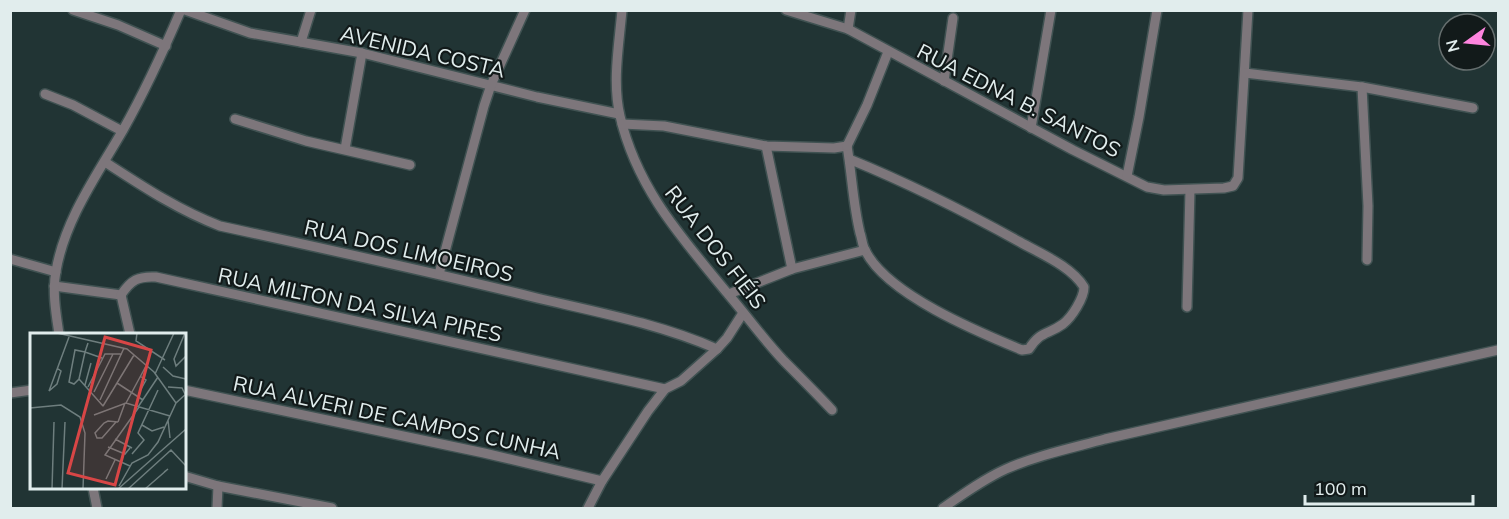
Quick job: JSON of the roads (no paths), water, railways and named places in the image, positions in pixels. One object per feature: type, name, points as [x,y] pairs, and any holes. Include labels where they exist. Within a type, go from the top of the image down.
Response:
[{"type":"street","points":[[73,10],[118,25],[166,46]]},
{"type":"street","points":[[59,333],[54,286],[66,234],[89,188],[147,86],[183,10]]},
{"type":"street","name":"AVENIDA COSTA","points":[[183,10],[250,33],[362,53],[559,102],[619,114]]},
{"type":"street","points":[[301,42],[311,10]]},
{"type":"street","points":[[440,274],[491,85],[525,10]]},
{"type":"street","name":"RUA DOS FIÉIS","points":[[622,10],[616,83],[619,114],[642,176],[675,231],[784,360],[832,410]]},
{"type":"street","name":"RUA EDNA B. SANTOS","points":[[786,10],[848,29],[1031,128],[1147,187],[1164,190],[1233,186],[1238,178],[1245,73]]},
{"type":"street","points":[[848,29],[851,10]]},
{"type":"street","points":[[1031,128],[1051,10]]},
{"type":"street","points":[[1127,176],[1156,10]]},
{"type":"street","points":[[1248,10],[1245,73],[1362,87],[1473,108]]},
{"type":"street","points":[[944,81],[953,18]]},
{"type":"street","points":[[849,159],[931,195],[1058,263],[1084,287],[1080,301],[1066,322],[1037,337],[1029,349],[1022,350],[910,296],[887,279],[865,250],[852,192],[847,146],[867,105],[888,52]]},
{"type":"street","points":[[345,149],[362,53]]},
{"type":"street","points":[[1362,87],[1368,206],[1368,260]]},
{"type":"street","points":[[45,94],[73,105],[123,131]]},
{"type":"street","points":[[235,118],[306,141],[410,165]]},
{"type":"street","points":[[622,124],[664,126],[766,146],[834,148],[847,146]]},
{"type":"street","points":[[766,146],[792,269]]},
{"type":"street","name":"RUA DOS LIMOEIROS","points":[[105,162],[196,217],[220,226],[440,274],[663,329],[717,349]]},
{"type":"street","points":[[1187,307],[1190,190]]},
{"type":"street","points":[[729,294],[792,269],[865,250]]},
{"type":"street","points":[[10,259],[56,272]]},
{"type":"street","name":"RUA MILTON DA SILVA PIRES","points":[[121,295],[135,279],[156,277],[665,389]]},
{"type":"street","points":[[54,286],[121,295],[130,333]]},
{"type":"street","points":[[588,508],[602,481],[665,389],[681,381],[717,349],[743,313]]},
{"type":"street","points":[[943,508],[971,488],[1006,469],[1047,455],[1116,437],[1498,350]]},
{"type":"street","points":[[10,393],[30,390]]},
{"type":"street","name":"RUA ALVERI DE CAMPOS CUNHA","points":[[186,390],[451,446],[602,481]]},
{"type":"street","points":[[186,477],[308,506],[332,508]]},
{"type":"street","points":[[217,508],[218,486]]},
{"type":"street","points":[[93,489],[97,508]]}]
